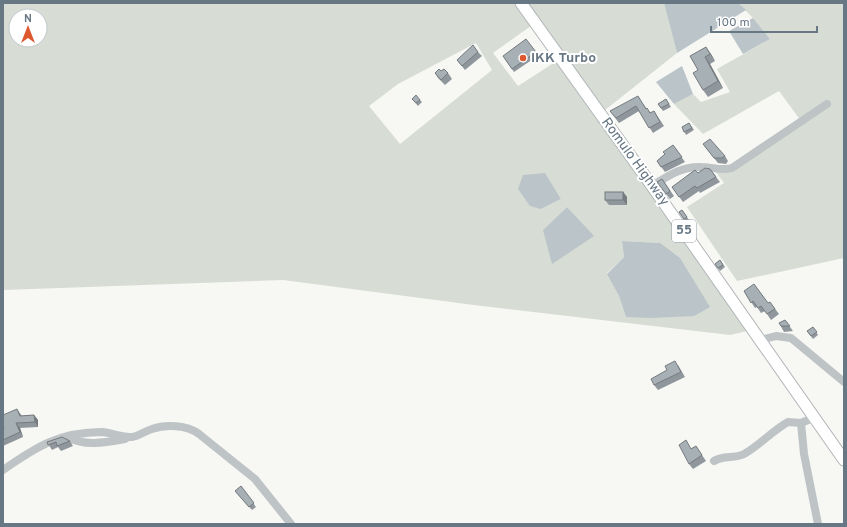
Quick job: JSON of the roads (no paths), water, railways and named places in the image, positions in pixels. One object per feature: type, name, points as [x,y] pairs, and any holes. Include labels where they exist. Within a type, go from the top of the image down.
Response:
[{"type":"highway","name":"Romulo Highway","points":[[521,3],[761,340],[844,460]]},
{"type":"street","points":[[652,186],[680,170],[699,167],[725,170],[732,168],[827,104]]},
{"type":"street","points":[[761,340],[776,336],[791,338],[844,382]]},
{"type":"street","points":[[714,461],[721,457],[738,457],[761,443],[788,422],[801,423],[815,417]]},
{"type":"street","points":[[801,423],[804,454],[818,524]]},
{"type":"street","points":[[3,470],[37,447],[47,442],[68,436],[101,432],[132,437],[156,428],[191,428],[255,479],[291,524]]},
{"type":"place","name":"IKK Turbo","points":[[523,58]]}]
